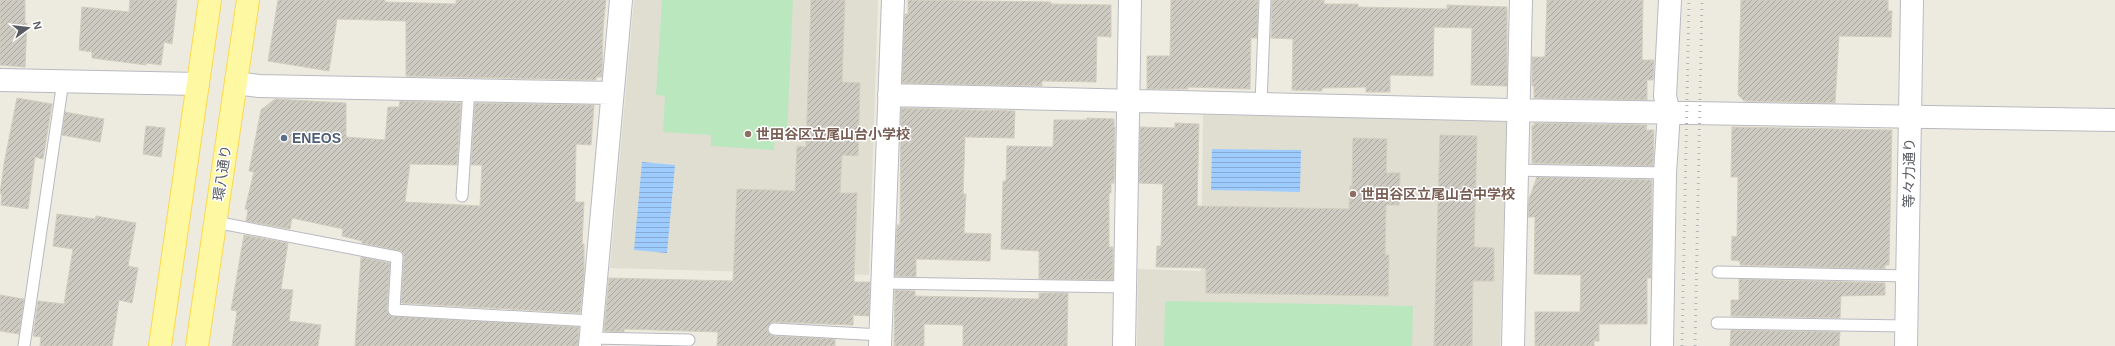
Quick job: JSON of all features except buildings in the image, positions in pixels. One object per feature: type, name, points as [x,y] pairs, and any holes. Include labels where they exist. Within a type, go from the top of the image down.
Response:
[{"type":"main road","points":[[160,346],[210,0]]},
{"type":"main road","name":"環八通り","points":[[198,346],[248,0]]},
{"type":"street","points":[[591,335],[621,0]]},
{"type":"street","points":[[880,340],[893,0]]},
{"type":"street","points":[[1124,346],[1130,0]]},
{"type":"street","points":[[1513,346],[1517,170],[1520,110],[1521,0]]},
{"type":"street","points":[[1662,346],[1669,113],[1665,96],[1670,0]]},
{"type":"street","name":"等々力通り","points":[[1906,336],[1912,0]]},
{"type":"street","points":[[0,80],[198,84]]},
{"type":"street","points":[[236,83],[259,86],[612,93]]},
{"type":"street","points":[[889,95],[1520,110],[2115,120]]},
{"type":"lane","points":[[1261,104],[1265,0]]},
{"type":"lane","points":[[24,346],[63,81]]},
{"type":"lane","points":[[462,196],[469,89]]},
{"type":"lane","points":[[1517,170],[1666,173]]},
{"type":"lane","points":[[215,222],[397,257],[394,310],[591,335],[689,340]]},
{"type":"lane","points":[[1718,272],[1907,276]]},
{"type":"lane","points":[[883,283],[1125,287]]},
{"type":"lane","points":[[1717,323],[1906,336]]},
{"type":"lane","points":[[774,329],[880,340]]},
{"type":"shaded area","name":"世田谷区立尾山台小学校","points":[[634,0],[878,0],[869,275],[610,268]]},
{"type":"shaded area","name":"世田谷区立尾山台中学校","points":[[1203,115],[1507,119],[1500,346],[1137,346],[1138,269],[1201,271]]},
{"type":"green space","points":[[662,0],[793,0],[787,134],[775,134],[774,150],[711,146],[711,135],[663,132],[665,96],[656,95]]},
{"type":"green space","points":[[1165,301],[1413,306],[1412,346],[1164,346]]},
{"type":"water","points":[[1212,149],[1301,150],[1300,192],[1211,190]]},
{"type":"water","points":[[642,162],[675,165],[667,253],[634,250]]},
{"type":"railway","points":[[1682,346],[1689,0]]},
{"type":"railway","points":[[1695,346],[1702,0]]},
{"type":"place","name":"世田谷区立尾山台小学校","points":[[748,134]]},
{"type":"place","name":"ENEOS","points":[[284,138]]},
{"type":"place","name":"世田谷区立尾山台中学校","points":[[1353,194]]}]
